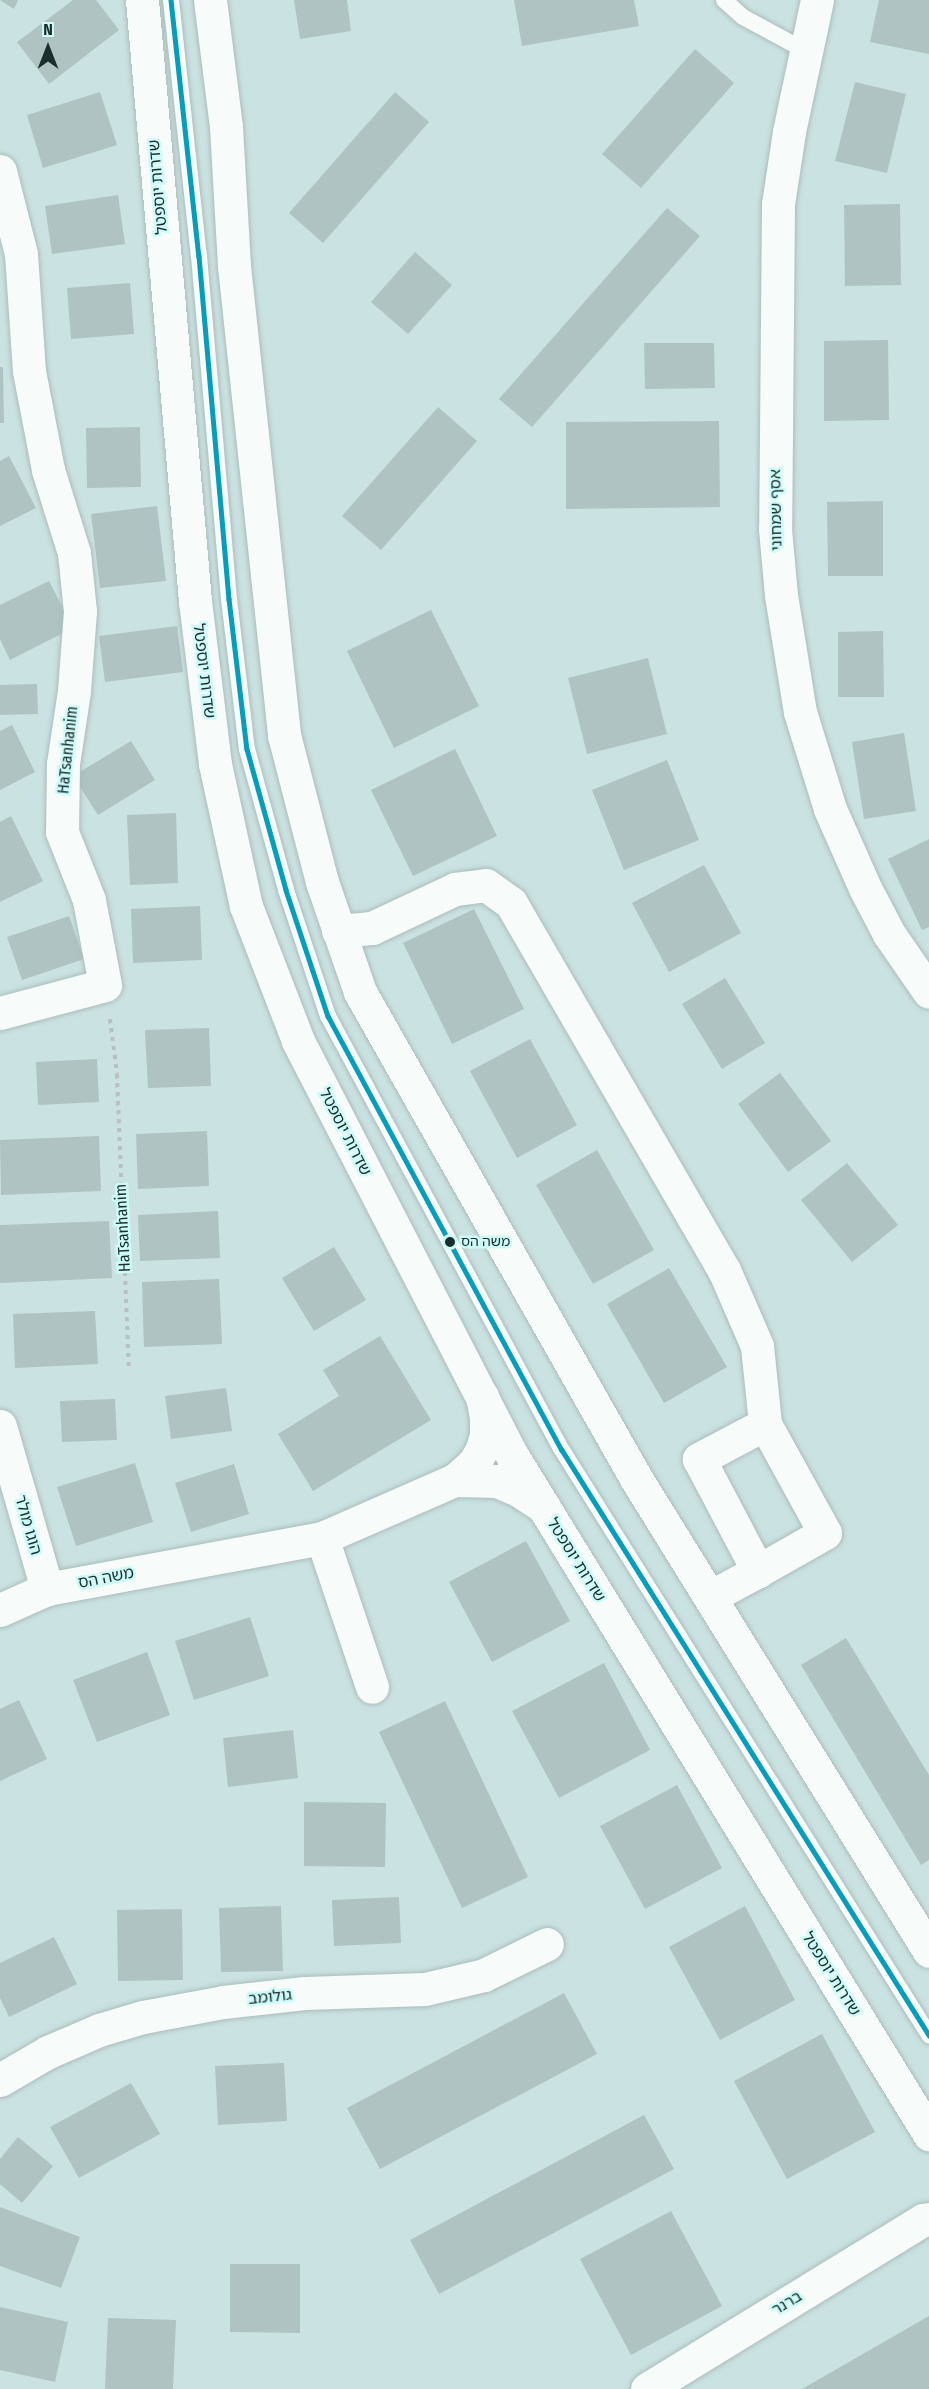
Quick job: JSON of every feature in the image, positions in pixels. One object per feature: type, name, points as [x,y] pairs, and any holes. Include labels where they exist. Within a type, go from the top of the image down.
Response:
[{"type":"street","name":"שדרות יוספטל","points":[[142,0],[195,602],[216,764],[246,906],[298,1041],[513,1457],[929,2134]]},
{"type":"street","points":[[210,0],[226,127],[234,266],[284,735],[322,882],[360,992],[632,1470],[929,1951]]},
{"type":"street","name":"אסף שמחוני","points":[[817,0],[789,132],[778,204],[775,529],[782,606],[800,712],[830,809],[865,888],[890,934],[929,992]]},
{"type":"street","name":"HaTsanhanim","points":[[0,171],[21,254],[29,371],[46,459],[74,553],[80,611],[74,691],[63,764],[62,832],[89,900],[105,985]]},
{"type":"street","points":[[339,931],[372,928],[455,889],[486,885],[511,903],[724,1270],[757,1346],[765,1424],[825,1533],[710,1598]]},
{"type":"street","points":[[0,1013],[105,985]]},
{"type":"street","name":"משה הס","points":[[0,1610],[47,1589],[322,1538],[454,1480],[474,1463],[482,1451],[486,1436],[486,1418],[482,1396]]},
{"type":"street","points":[[758,1570],[699,1459],[765,1424]]},
{"type":"street","name":"הוגו מולר","points":[[0,1426],[47,1589]]},
{"type":"street","name":"משה הס","points":[[454,1480],[497,1481],[518,1490],[544,1507]]},
{"type":"street","points":[[322,1538],[372,1687]]},
{"type":"street","name":"גולומב","points":[[0,2080],[48,2052],[99,2030],[143,2017],[223,2002],[305,1993],[425,1989],[484,1975],[547,1944]]},
{"type":"street","name":"ברנר","points":[[646,2389],[923,2220],[929,2219]]},
{"type":"lane","points":[[171,0],[199,256],[229,599],[247,749],[286,890],[328,1016],[562,1450],[929,2035]]},
{"type":"lane","points":[[724,0],[743,17],[806,51]]},
{"type":"path","name":"HaTsanhanim","points":[[105,985],[117,1074],[129,1367]]},
{"type":"building","points":[[0,0],[18,0],[14,9]]},
{"type":"building","points":[[73,0],[96,0],[119,30],[49,84],[17,42]]},
{"type":"building","points":[[294,0],[347,0],[351,31],[300,39]]},
{"type":"building","points":[[514,0],[634,0],[639,26],[522,46]]},
{"type":"building","points":[[879,0],[929,0],[929,54],[870,42]]},
{"type":"building","points":[[695,49],[734,83],[641,188],[602,154]]},
{"type":"building","points":[[855,82],[906,94],[887,173],[835,161]]},
{"type":"building","points":[[100,92],[117,145],[43,168],[27,115]]},
{"type":"building","points":[[395,92],[429,122],[323,243],[289,213]]},
{"type":"building","points":[[118,195],[125,244],[52,254],[45,206]]},
{"type":"building","points":[[900,204],[901,285],[845,286],[844,205]]},
{"type":"building","points":[[667,208],[700,236],[532,427],[499,399]]},
{"type":"building","points":[[415,252],[452,285],[408,334],[371,302]]},
{"type":"building","points":[[130,283],[134,334],[71,339],[67,288]]},
{"type":"building","points":[[888,340],[889,420],[824,421],[824,341]]},
{"type":"building","points":[[644,343],[714,343],[715,388],[645,389]]},
{"type":"building","points":[[0,367],[3,367],[4,423],[0,423]]},
{"type":"building","points":[[438,407],[477,441],[381,550],[342,516]]},
{"type":"building","points":[[719,421],[720,507],[566,509],[566,422]]},
{"type":"building","points":[[140,427],[141,487],[87,488],[86,428]]},
{"type":"building","points":[[9,456],[36,508],[0,526],[0,461]]},
{"type":"building","points":[[883,501],[883,576],[828,576],[827,502]]},
{"type":"building","points":[[157,506],[166,581],[100,588],[91,514]]},
{"type":"building","points":[[49,581],[73,628],[10,660],[0,639],[0,605]]},
{"type":"building","points":[[431,610],[479,706],[394,748],[347,651]]},
{"type":"building","points":[[177,626],[183,672],[105,682],[99,636]]},
{"type":"building","points":[[883,631],[884,697],[838,697],[838,632]]},
{"type":"building","points":[[648,658],[667,734],[587,754],[568,678]]},
{"type":"building","points":[[37,684],[38,714],[0,715],[0,685]]},
{"type":"building","points":[[12,725],[35,772],[0,790],[0,731]]},
{"type":"building","points":[[904,733],[916,811],[864,819],[852,742]]},
{"type":"building","points":[[131,741],[155,780],[98,815],[73,776]]},
{"type":"building","points":[[455,749],[497,836],[413,876],[371,790]]},
{"type":"building","points":[[667,760],[699,840],[624,870],[592,790]]},
{"type":"building","points":[[176,813],[178,883],[130,885],[127,815]]},
{"type":"building","points":[[11,816],[43,881],[0,902],[0,822]]},
{"type":"building","points":[[929,839],[929,927],[922,930],[888,859]]},
{"type":"building","points":[[704,865],[741,933],[669,972],[632,903]]},
{"type":"building","points":[[200,906],[202,960],[133,963],[131,909]]},
{"type":"building","points":[[474,909],[524,1009],[452,1044],[403,943]]},
{"type":"building","points":[[69,916],[84,959],[22,980],[7,937]]},
{"type":"building","points":[[725,978],[765,1043],[722,1069],[682,1004]]},
{"type":"building","points":[[209,1028],[211,1086],[148,1088],[145,1030]]},
{"type":"building","points":[[530,1039],[577,1125],[517,1158],[470,1071]]},
{"type":"building","points":[[97,1059],[99,1102],[38,1105],[36,1062]]},
{"type":"building","points":[[780,1073],[831,1141],[788,1172],[738,1104]]},
{"type":"building","points":[[207,1131],[209,1186],[138,1189],[136,1134]]},
{"type":"building","points":[[99,1136],[101,1191],[1,1195],[0,1140]]},
{"type":"building","points":[[597,1150],[654,1250],[593,1284],[536,1185]]},
{"type":"building","points":[[847,1163],[898,1225],[852,1262],[801,1200]]},
{"type":"building","points":[[218,1211],[220,1258],[140,1261],[138,1215]]},
{"type":"building","points":[[109,1221],[112,1278],[0,1283],[0,1225]]},
{"type":"building","points":[[334,1247],[366,1300],[314,1331],[282,1278]]},
{"type":"building","points":[[669,1268],[727,1367],[664,1403],[607,1304]]},
{"type":"building","points":[[219,1279],[222,1344],[144,1347],[142,1282]]},
{"type":"building","points":[[95,1311],[98,1364],[15,1368],[13,1314]]},
{"type":"building","points":[[380,1336],[431,1420],[313,1491],[278,1434],[339,1396],[323,1370]]},
{"type":"building","points":[[226,1388],[232,1431],[171,1439],[165,1396]]},
{"type":"building","points":[[115,1399],[117,1440],[62,1442],[60,1401]]},
{"type":"building","points":[[135,1463],[153,1522],[76,1546],[57,1487]]},
{"type":"building","points":[[234,1464],[249,1514],[191,1532],[175,1483]]},
{"type":"building","points":[[526,1541],[570,1621],[492,1662],[449,1582]]},
{"type":"building","points":[[250,1617],[269,1676],[194,1700],[175,1641]]},
{"type":"building","points":[[846,1638],[929,1775],[929,1860],[921,1865],[801,1665]]},
{"type":"building","points":[[147,1652],[170,1715],[97,1742],[73,1680]]},
{"type":"building","points":[[604,1663],[650,1750],[559,1798],[512,1711]]},
{"type":"building","points":[[19,1700],[47,1759],[0,1781],[0,1709]]},
{"type":"building","points":[[445,1701],[528,1877],[462,1908],[379,1732]]},
{"type":"building","points":[[293,1730],[298,1778],[228,1787],[223,1738]]},
{"type":"building","points":[[677,1785],[722,1868],[645,1909],[600,1826]]},
{"type":"building","points":[[304,1802],[386,1803],[385,1867],[304,1866]]},
{"type":"building","points":[[399,1897],[401,1943],[334,1946],[332,1900]]},
{"type":"building","points":[[281,1906],[283,1971],[221,1972],[219,1908]]},
{"type":"building","points":[[745,1906],[795,2000],[720,2040],[669,1947]]},
{"type":"building","points":[[182,1909],[183,1980],[118,1981],[117,1910]]},
{"type":"building","points":[[54,1937],[77,1984],[9,2017],[0,1998],[0,1963]]},
{"type":"building","points":[[564,1993],[597,2054],[380,2169],[347,2108]]},
{"type":"building","points":[[822,2034],[875,2132],[787,2179],[734,2081]]},
{"type":"building","points":[[284,2063],[287,2121],[218,2125],[215,2066]]},
{"type":"building","points":[[131,2083],[160,2134],[79,2178],[50,2127]]},
{"type":"building","points":[[644,2115],[674,2169],[439,2294],[410,2240]]},
{"type":"building","points":[[18,2137],[53,2166],[22,2203],[0,2184],[0,2159]]},
{"type":"building","points":[[0,2207],[80,2237],[61,2288],[0,2266]]},
{"type":"building","points":[[671,2211],[722,2306],[631,2355],[580,2259]]},
{"type":"building","points":[[230,2264],[300,2264],[300,2333],[230,2332]]},
{"type":"building","points":[[0,2307],[68,2322],[55,2382],[0,2370]]},
{"type":"building","points":[[929,2316],[929,2389],[802,2389]]},
{"type":"building","points":[[108,2318],[176,2320],[173,2389],[105,2389]]},
{"type":"transit line","points":[[171,0],[199,256],[229,599],[247,749],[286,890],[328,1016],[562,1450],[929,2035]]},
{"type":"place","name":"משה הס","points":[[450,1242]]}]
